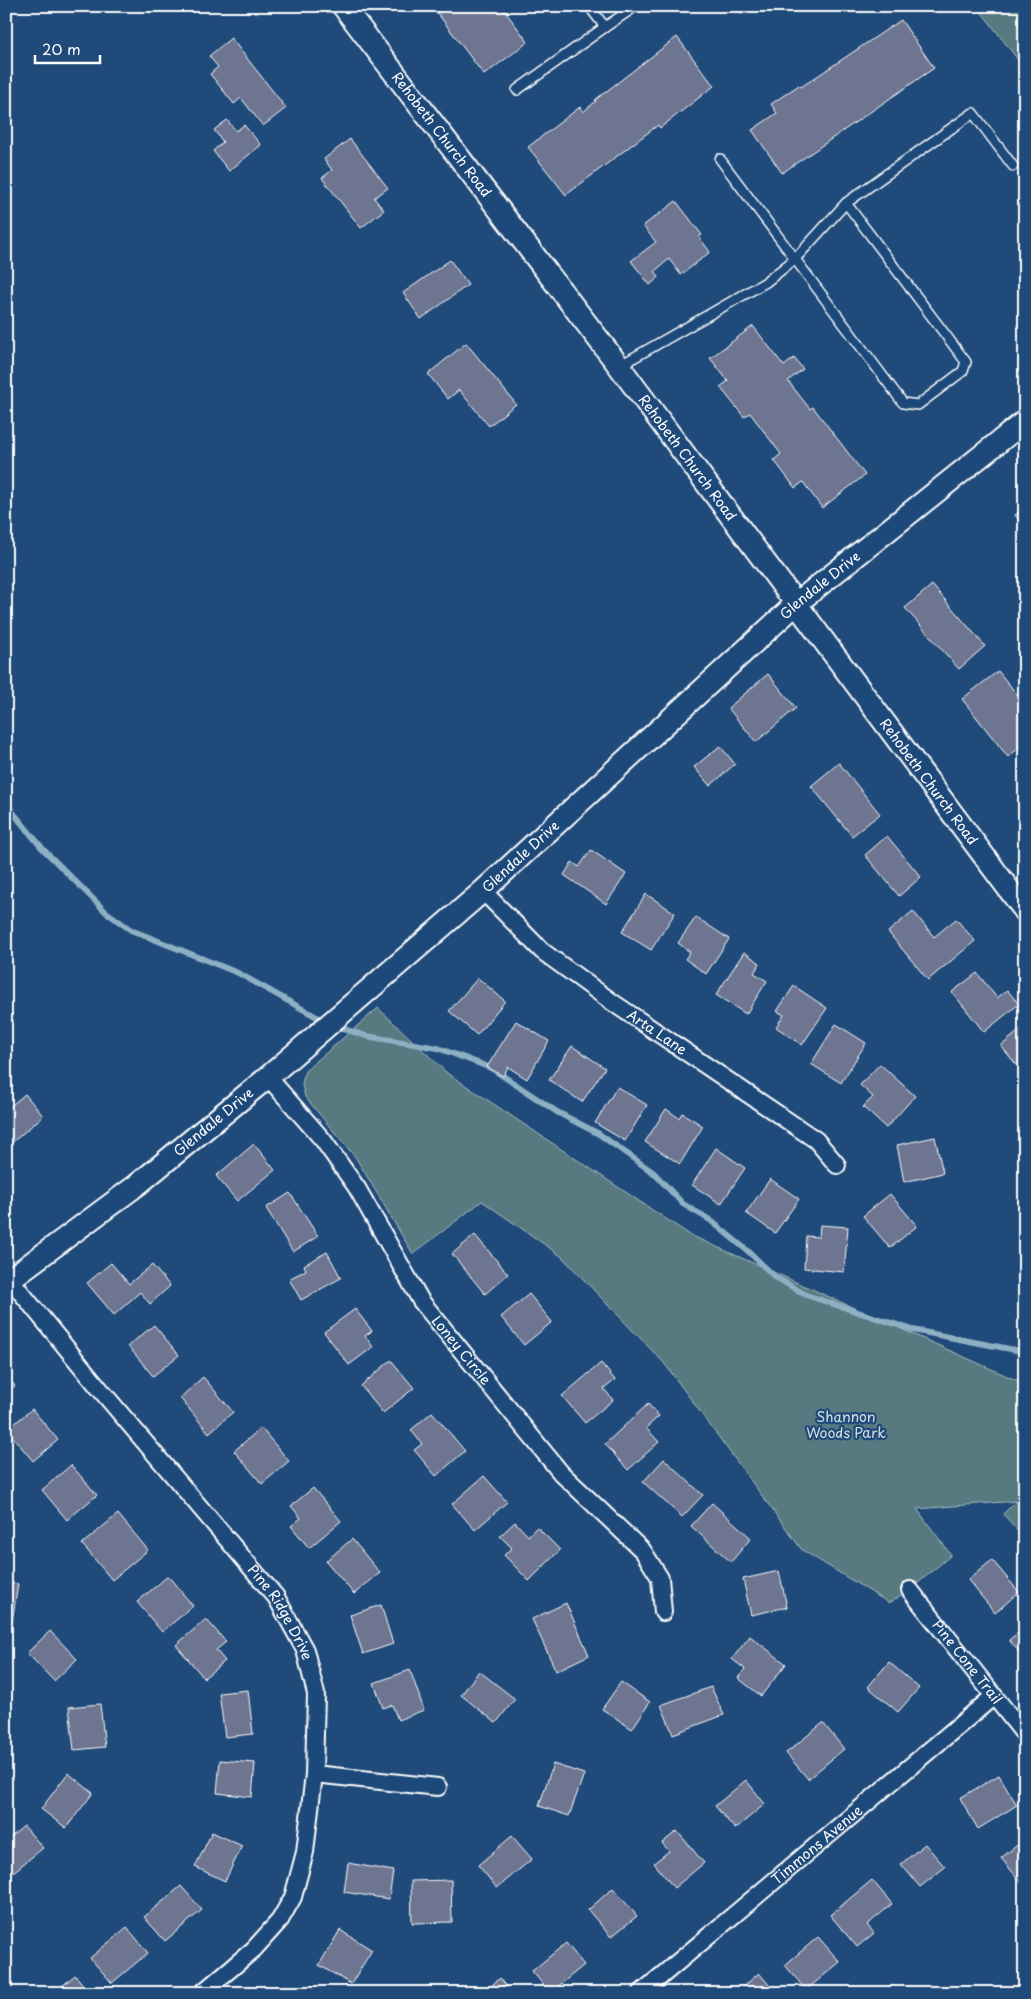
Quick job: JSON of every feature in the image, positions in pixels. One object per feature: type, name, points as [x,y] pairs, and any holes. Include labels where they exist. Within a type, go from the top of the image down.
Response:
[{"type":"street","name":"Rehobeth Church Road","points":[[343,6],[619,366],[1025,911]]},
{"type":"street","name":"Glendale Drive","points":[[8,1280],[137,1184],[268,1077],[483,891],[797,603],[1025,421]]},
{"type":"street","name":"Arta Lane","points":[[483,891],[542,951],[612,1002],[816,1140],[837,1165]]},
{"type":"street","name":"Loney Circle","points":[[268,1077],[323,1140],[358,1188],[421,1301],[560,1473],[643,1551],[660,1578],[663,1612]]},
{"type":"street","name":"Pine Ridge Drive","points":[[8,1280],[276,1597],[305,1650],[316,1694],[314,1774],[305,1852],[293,1897],[280,1920],[254,1949],[202,1993]]},
{"type":"street","name":"Pine Cone Trail","points":[[910,1590],[1025,1735]]},
{"type":"street","name":"Timmons Avenue","points":[[641,1993],[994,1696]]},
{"type":"street","points":[[314,1774],[438,1787]]},
{"type":"lane","points":[[589,6],[605,27]]},
{"type":"lane","points":[[518,90],[636,6]]},
{"type":"lane","points":[[619,366],[766,282],[795,258],[846,204],[973,113],[1013,166]]},
{"type":"lane","points":[[720,159],[903,403],[918,405],[963,371],[966,362],[846,204]]},
{"type":"green space","points":[[977,6],[1025,6],[1025,69]]},
{"type":"green space","name":"Shannon Woods Park","points":[[378,1008],[447,1073],[690,1235],[1025,1384],[1025,1538],[1003,1514],[1016,1501],[917,1509],[951,1555],[910,1590],[889,1603],[802,1550],[664,1363],[561,1256],[482,1201],[413,1254],[356,1158],[305,1097],[302,1084],[305,1071]]},
{"type":"building","points":[[432,6],[501,6],[528,42],[484,75]]},
{"type":"building","points":[[901,20],[934,68],[782,173],[752,130],[777,113],[771,104],[799,85],[801,87]]},
{"type":"building","points":[[677,37],[714,86],[660,128],[658,125],[566,195],[528,147],[580,107],[583,112],[595,100]]},
{"type":"building","points":[[231,38],[286,108],[263,126],[241,98],[234,104],[210,74],[218,67],[209,56]]},
{"type":"building","points":[[227,120],[236,131],[244,125],[261,145],[229,171],[213,151],[223,142],[214,130]]},
{"type":"building","points":[[350,139],[388,188],[374,198],[384,210],[361,228],[322,178],[332,170],[324,159]]},
{"type":"building","points":[[676,201],[702,235],[699,237],[710,252],[681,275],[669,259],[655,271],[659,277],[650,285],[631,261],[656,242],[643,226]]},
{"type":"building","points":[[450,260],[468,285],[421,319],[403,293]]},
{"type":"building","points":[[753,326],[784,366],[794,358],[803,369],[788,381],[810,409],[813,407],[865,475],[822,508],[803,482],[795,488],[774,460],[781,454],[750,413],[744,417],[720,387],[728,381],[710,358]]},
{"type":"building","points":[[466,343],[516,404],[489,426],[459,390],[448,399],[428,374]]},
{"type":"building","points":[[1025,508],[1025,528],[1015,515]]},
{"type":"building","points":[[932,585],[985,646],[959,669],[905,608]]},
{"type":"building","points":[[998,671],[1025,704],[1025,743],[1008,757],[962,699]]},
{"type":"building","points":[[768,674],[796,708],[756,742],[728,708]]},
{"type":"building","points":[[720,746],[735,764],[710,786],[694,767]]},
{"type":"building","points":[[839,763],[880,814],[852,836],[811,786]]},
{"type":"building","points":[[887,836],[921,877],[899,896],[865,855]]},
{"type":"building","points":[[591,850],[626,874],[606,904],[564,875],[572,862],[579,867]]},
{"type":"building","points":[[646,894],[675,913],[651,950],[622,932]]},
{"type":"building","points":[[913,911],[934,937],[956,919],[975,941],[928,980],[888,932]]},
{"type":"building","points":[[696,917],[729,939],[706,974],[685,959],[690,952],[678,943]]},
{"type":"building","points":[[744,952],[760,963],[754,973],[767,981],[746,1014],[716,995]]},
{"type":"building","points":[[977,973],[997,998],[1007,990],[1019,1004],[984,1032],[952,992]]},
{"type":"building","points":[[478,978],[505,1001],[477,1035],[449,1011]]},
{"type":"building","points":[[794,986],[827,1008],[802,1045],[776,1027],[784,1015],[777,1011]]},
{"type":"building","points":[[516,1021],[549,1041],[527,1079],[508,1067],[503,1076],[487,1067]]},
{"type":"building","points":[[836,1024],[866,1043],[841,1083],[811,1064]]},
{"type":"building","points":[[1025,1026],[1025,1075],[1001,1046]]},
{"type":"building","points":[[572,1046],[605,1068],[582,1102],[549,1080]]},
{"type":"building","points":[[880,1064],[915,1096],[886,1128],[863,1107],[873,1097],[860,1085]]},
{"type":"building","points":[[617,1087],[647,1105],[625,1141],[595,1123]]},
{"type":"building","points":[[25,1094],[43,1116],[8,1146],[6,1143],[6,1110]]},
{"type":"building","points":[[666,1109],[679,1118],[682,1113],[703,1126],[680,1164],[645,1142]]},
{"type":"building","points":[[935,1137],[943,1173],[904,1182],[897,1145]]},
{"type":"building","points":[[254,1144],[275,1170],[237,1201],[216,1176]]},
{"type":"building","points":[[716,1148],[745,1168],[721,1204],[692,1185]]},
{"type":"building","points":[[770,1179],[799,1199],[775,1233],[746,1213]]},
{"type":"building","points":[[290,1193],[318,1236],[293,1252],[266,1208]]},
{"type":"building","points":[[890,1194],[917,1226],[890,1248],[863,1216]]},
{"type":"building","points":[[820,1225],[848,1227],[844,1272],[804,1268],[806,1236],[819,1237]]},
{"type":"building","points":[[475,1235],[508,1274],[485,1294],[452,1254]]},
{"type":"building","points":[[327,1252],[341,1278],[301,1300],[289,1279],[306,1270],[304,1265]]},
{"type":"building","points":[[111,1263],[129,1284],[152,1265],[170,1286],[150,1304],[140,1292],[114,1315],[87,1283]]},
{"type":"building","points":[[529,1294],[552,1322],[524,1345],[501,1317]]},
{"type":"building","points":[[355,1309],[372,1331],[365,1336],[373,1347],[349,1365],[324,1332]]},
{"type":"building","points":[[154,1325],[179,1355],[153,1376],[128,1346]]},
{"type":"building","points":[[391,1360],[414,1388],[383,1413],[361,1386]]},
{"type":"building","points":[[601,1363],[615,1380],[604,1389],[613,1400],[585,1423],[562,1396]]},
{"type":"building","points":[[6,1375],[15,1386],[6,1393]]},
{"type":"building","points":[[203,1377],[233,1412],[209,1433],[180,1398]]},
{"type":"building","points":[[648,1404],[659,1416],[646,1428],[659,1442],[628,1470],[605,1444]]},
{"type":"building","points":[[32,1409],[58,1440],[33,1461],[7,1430]]},
{"type":"building","points":[[432,1412],[465,1451],[436,1476],[414,1450],[422,1444],[411,1430]]},
{"type":"building","points":[[261,1428],[289,1461],[262,1484],[234,1451]]},
{"type":"building","points":[[664,1459],[703,1495],[682,1517],[643,1482]]},
{"type":"building","points":[[71,1465],[97,1495],[67,1520],[42,1490]]},
{"type":"building","points":[[484,1476],[507,1502],[475,1530],[452,1504]]},
{"type":"building","points":[[313,1488],[341,1521],[309,1548],[291,1526],[301,1518],[291,1506]]},
{"type":"building","points":[[712,1503],[751,1538],[731,1562],[691,1526]]},
{"type":"building","points":[[118,1514],[148,1550],[112,1580],[82,1544]]},
{"type":"building","points":[[515,1522],[528,1536],[537,1527],[560,1550],[529,1581],[504,1555],[512,1548],[500,1536]]},
{"type":"building","points":[[352,1539],[380,1573],[354,1594],[326,1561]]},
{"type":"building","points":[[992,1560],[1019,1592],[995,1613],[968,1580]]},
{"type":"building","points":[[779,1571],[787,1607],[751,1615],[743,1579]]},
{"type":"building","points":[[168,1576],[193,1606],[162,1632],[137,1602]]},
{"type":"building","points":[[6,1582],[18,1584],[9,1641],[6,1641]]},
{"type":"building","points":[[566,1603],[589,1655],[556,1671],[532,1619]]},
{"type":"building","points":[[381,1605],[393,1644],[363,1654],[350,1615]]},
{"type":"building","points":[[206,1619],[226,1642],[216,1650],[225,1661],[204,1678],[176,1645]]},
{"type":"building","points":[[1025,1627],[1025,1659],[1009,1640]]},
{"type":"building","points":[[50,1631],[77,1659],[54,1681],[27,1653]]},
{"type":"building","points":[[750,1636],[786,1664],[761,1696],[738,1678],[745,1669],[732,1659]]},
{"type":"building","points":[[889,1662],[919,1688],[898,1712],[868,1687]]},
{"type":"building","points":[[410,1670],[424,1710],[398,1720],[392,1705],[383,1708],[374,1683]]},
{"type":"building","points":[[479,1671],[515,1699],[496,1723],[461,1695]]},
{"type":"building","points":[[621,1682],[650,1702],[632,1729],[602,1709]]},
{"type":"building","points":[[711,1687],[724,1715],[673,1734],[661,1705]]},
{"type":"building","points":[[248,1690],[253,1734],[225,1737],[219,1693]]},
{"type":"building","points":[[100,1704],[105,1747],[74,1750],[69,1707]]},
{"type":"building","points":[[823,1723],[844,1749],[808,1779],[786,1753]]},
{"type":"building","points":[[220,1760],[255,1763],[252,1797],[217,1793]]},
{"type":"building","points":[[553,1764],[584,1774],[569,1816],[539,1806]]},
{"type":"building","points":[[68,1773],[93,1793],[66,1828],[41,1809]]},
{"type":"building","points":[[999,1775],[1017,1805],[978,1829],[960,1798]]},
{"type":"building","points":[[746,1780],[765,1804],[735,1829],[715,1806]]},
{"type":"building","points":[[24,1826],[43,1848],[7,1877],[6,1841]]},
{"type":"building","points":[[677,1831],[704,1863],[674,1888],[654,1863],[669,1851],[662,1843]]},
{"type":"building","points":[[212,1832],[242,1846],[225,1881],[195,1867]]},
{"type":"building","points":[[512,1836],[532,1859],[497,1888],[478,1865]]},
{"type":"building","points":[[1025,1839],[1025,1887],[1001,1858]]},
{"type":"building","points":[[925,1844],[945,1867],[920,1887],[901,1864]]},
{"type":"building","points":[[348,1863],[393,1871],[389,1899],[344,1892]]},
{"type":"building","points":[[451,1880],[452,1922],[412,1923],[411,1881]]},
{"type":"building","points":[[872,1880],[892,1904],[867,1925],[874,1933],[857,1947],[830,1915]]},
{"type":"building","points":[[181,1886],[202,1910],[165,1941],[144,1917]]},
{"type":"building","points":[[613,1888],[637,1916],[611,1937],[588,1910]]},
{"type":"building","points":[[127,1927],[148,1953],[112,1983],[90,1958]]},
{"type":"building","points":[[340,1930],[372,1950],[351,1984],[319,1965]]},
{"type":"building","points":[[818,1937],[840,1962],[806,1990],[785,1965]]},
{"type":"building","points":[[566,1943],[584,1965],[550,1993],[532,1971]]},
{"type":"building","points":[[759,1973],[776,1993],[736,1993]]},
{"type":"building","points":[[75,1975],[90,1993],[54,1993]]},
{"type":"building","points":[[500,1978],[512,1993],[483,1993]]},
{"type":"waterway","points":[[6,804],[43,849],[106,912],[131,930],[238,973],[326,1022]]},
{"type":"waterway","points":[[335,1026],[366,1036],[438,1048],[491,1068],[557,1112],[599,1134],[654,1173],[683,1204],[710,1220],[749,1252],[775,1277],[806,1295],[913,1330],[1025,1352]]}]
